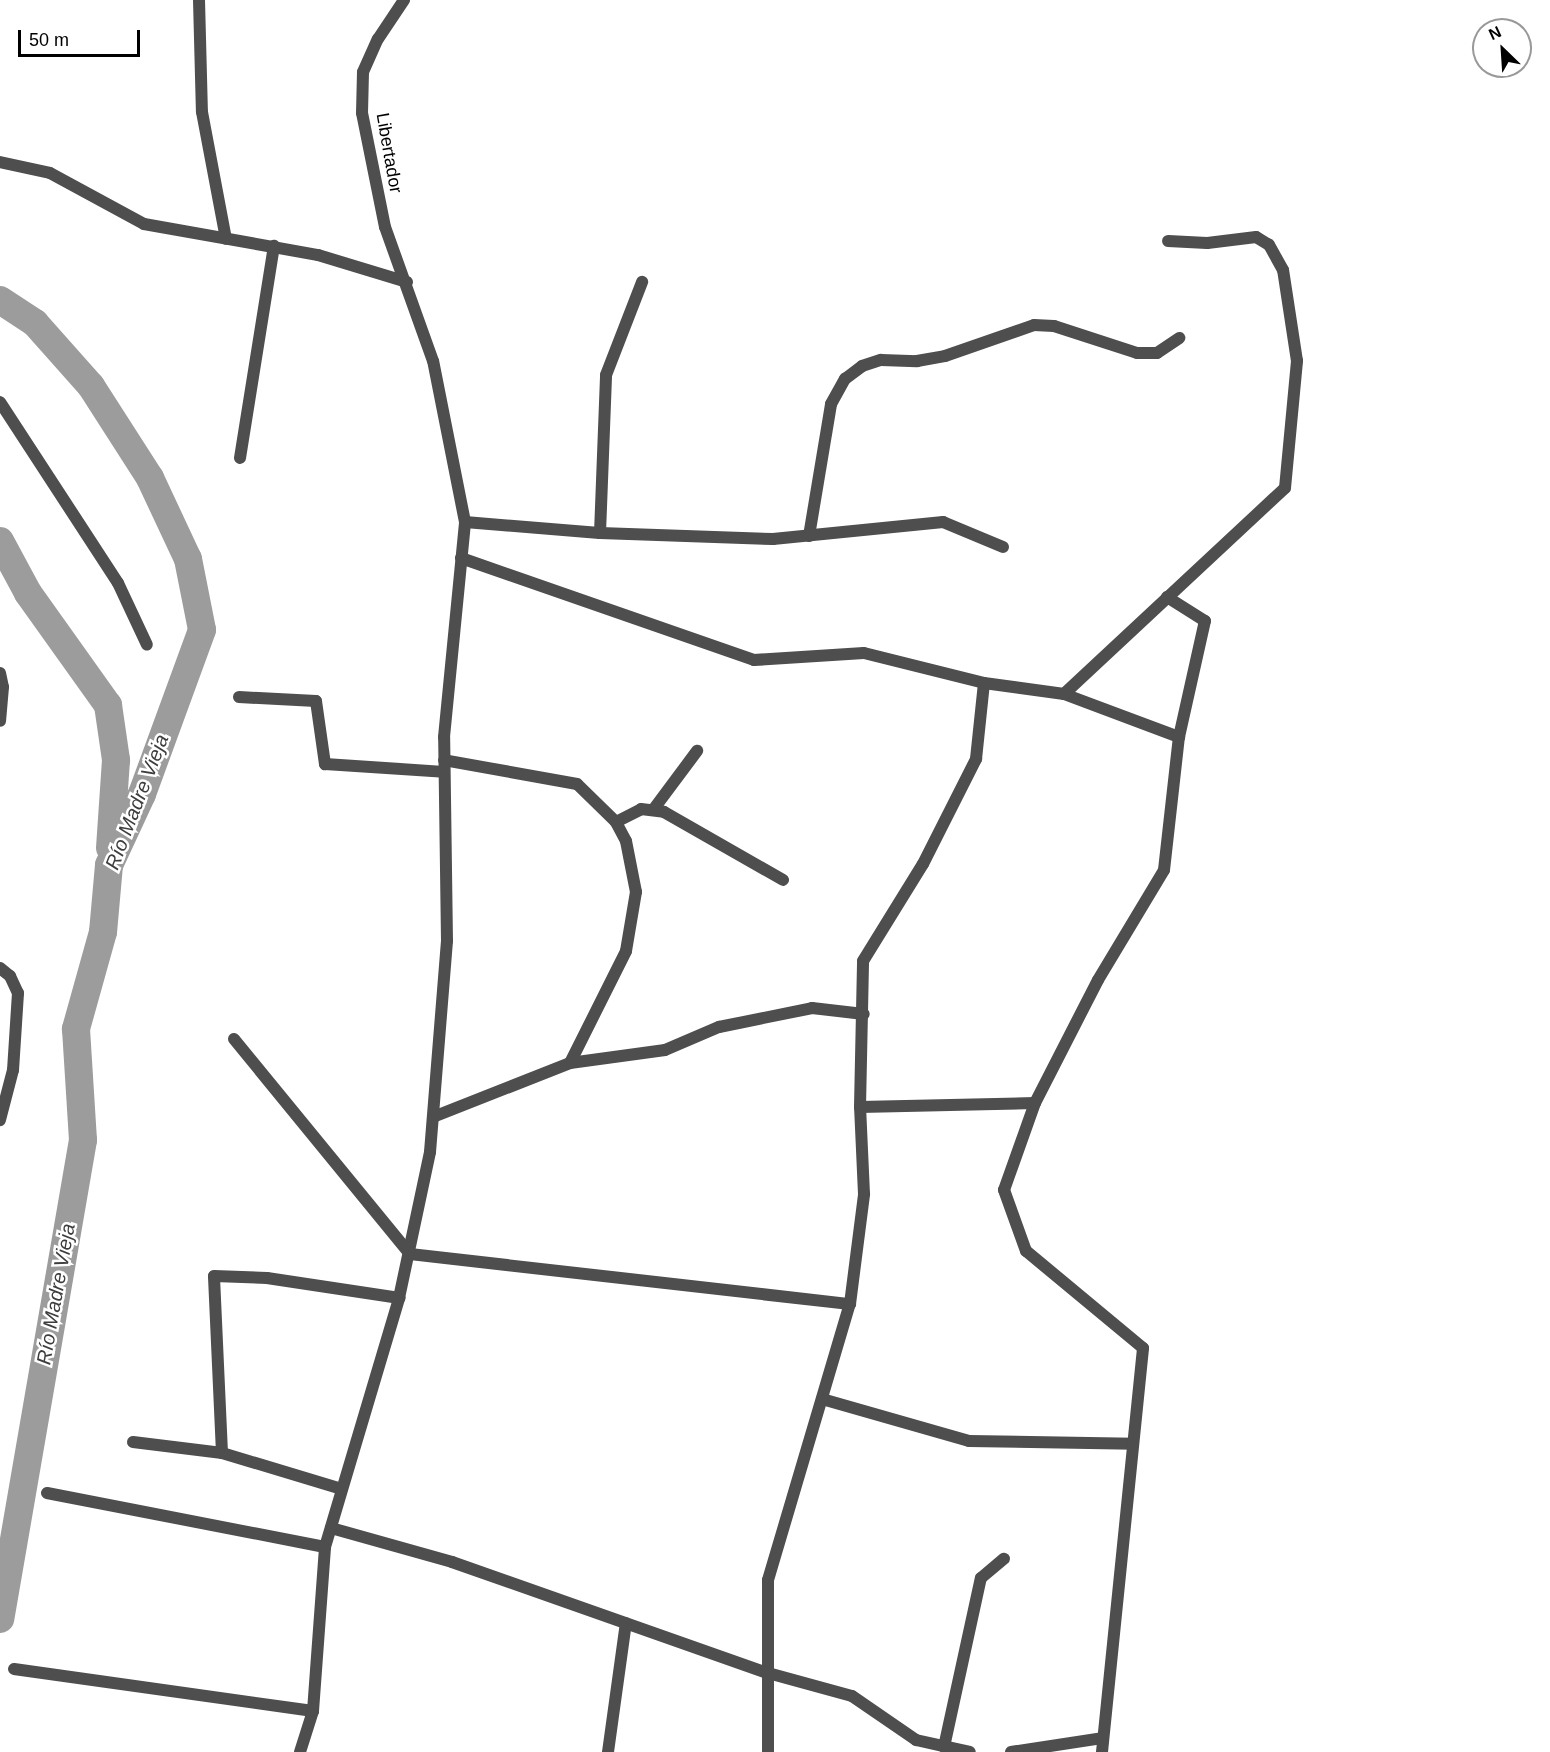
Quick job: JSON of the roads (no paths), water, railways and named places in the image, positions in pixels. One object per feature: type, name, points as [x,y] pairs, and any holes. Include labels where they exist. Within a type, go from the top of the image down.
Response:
[{"type":"street","points":[[199,0],[202,112],[226,239]]},
{"type":"street","name":"Libertador","points":[[300,1752],[313,1711],[325,1547],[410,1254],[433,1117],[447,941],[444,766],[465,522],[433,361],[407,282],[385,227],[362,113],[363,72],[378,39],[404,0]]},
{"type":"street","points":[[0,162],[50,173],[144,224],[274,246],[407,282]]},
{"type":"street","points":[[1064,694],[1285,488],[1297,361],[1283,270],[1266,242],[1256,237],[1208,243],[1168,242]]},
{"type":"street","points":[[240,458],[274,246]]},
{"type":"street","points":[[600,533],[606,375],[642,282]]},
{"type":"street","points":[[809,536],[828,412],[845,379],[862,366],[881,360],[945,356],[1034,325],[1054,326],[1137,353],[1157,353],[1179,338]]},
{"type":"street","points":[[0,402],[118,583],[147,645]]},
{"type":"street","points":[[465,522],[600,533],[772,539],[943,522],[1003,547]]},
{"type":"street","points":[[461,558],[754,660],[864,652],[984,684],[1064,694],[1179,738]]},
{"type":"street","points":[[1102,1752],[1143,1348],[1026,1251],[1004,1190],[1035,1103],[1098,980],[1164,870],[1179,738],[1205,621],[1167,597]]},
{"type":"street","points":[[0,673],[3,687],[0,721]]},
{"type":"street","points":[[768,1752],[768,1580],[850,1304],[864,1194],[860,1107],[864,1014],[863,961],[923,864],[976,759],[984,684]]},
{"type":"street","points":[[239,697],[316,701],[325,764],[444,766],[577,784],[616,822],[626,841],[636,892],[626,951],[570,1063]]},
{"type":"street","points":[[653,810],[697,751]]},
{"type":"street","points":[[616,822],[641,809],[664,812],[783,880]]},
{"type":"street","points":[[0,968],[10,976],[18,993],[18,1028],[0,1120]]},
{"type":"street","points":[[433,1117],[570,1063],[665,1050],[719,1027],[812,1008],[864,1014]]},
{"type":"street","points":[[234,1039],[410,1254],[850,1304]]},
{"type":"street","points":[[860,1107],[1035,1103]]},
{"type":"street","points":[[222,1453],[214,1276],[267,1278],[399,1298]]},
{"type":"street","points":[[822,1398],[969,1441],[1133,1444]]},
{"type":"street","points":[[133,1442],[222,1453],[342,1489]]},
{"type":"street","points":[[47,1493],[325,1547]]},
{"type":"street","points":[[331,1528],[452,1562],[768,1673],[852,1695],[916,1740],[970,1752]]},
{"type":"street","points":[[944,1747],[981,1578],[1004,1559]]},
{"type":"street","points":[[608,1752],[626,1623]]},
{"type":"street","points":[[14,1669],[313,1711]]},
{"type":"street","points":[[1011,1752],[1102,1738]]},
{"type":"waterway","name":"Río Madre Vieja","points":[[0,300],[35,323],[91,386],[150,478],[188,559],[202,630],[142,794],[109,865],[103,932],[76,1029],[83,1140],[0,1619]]},
{"type":"waterway","points":[[0,541],[28,593],[108,705],[116,760],[110,848]]}]
